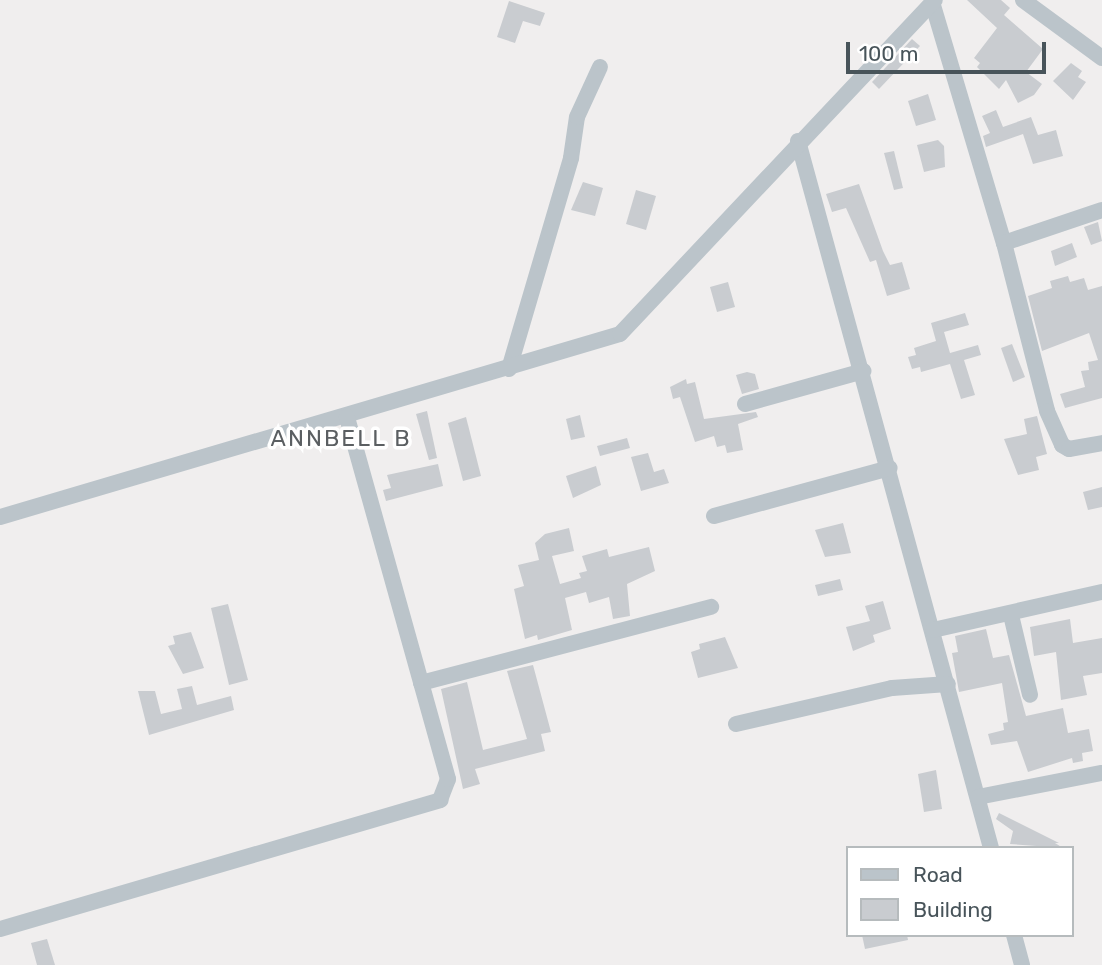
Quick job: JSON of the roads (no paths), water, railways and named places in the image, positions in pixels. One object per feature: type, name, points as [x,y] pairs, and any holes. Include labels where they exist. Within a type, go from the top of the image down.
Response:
[{"type":"street","points":[[1023,0],[1102,58]]},
{"type":"street","points":[[0,517],[347,417],[620,334],[798,141],[933,1],[1004,243],[1047,411],[1062,445],[1077,451],[1102,443]]},
{"type":"street","points":[[509,369],[571,158],[577,117],[600,67]]},
{"type":"street","points":[[798,141],[890,468],[990,846]]},
{"type":"street","points":[[1004,243],[1102,210]]},
{"type":"street","points":[[745,404],[863,371]]},
{"type":"street","points":[[0,929],[440,800],[447,779],[347,417]]},
{"type":"street","points":[[714,516],[890,468]]},
{"type":"street","points":[[933,630],[1011,615],[1102,592]]},
{"type":"street","points":[[421,683],[711,607]]},
{"type":"street","points":[[1011,615],[1030,695]]},
{"type":"street","points":[[736,724],[892,688],[948,684]]},
{"type":"street","points":[[978,797],[1102,773]]},
{"type":"street","points":[[1015,937],[1022,965]]},
{"type":"district","name":"ANNBELL B","points":[[341,438]]}]
